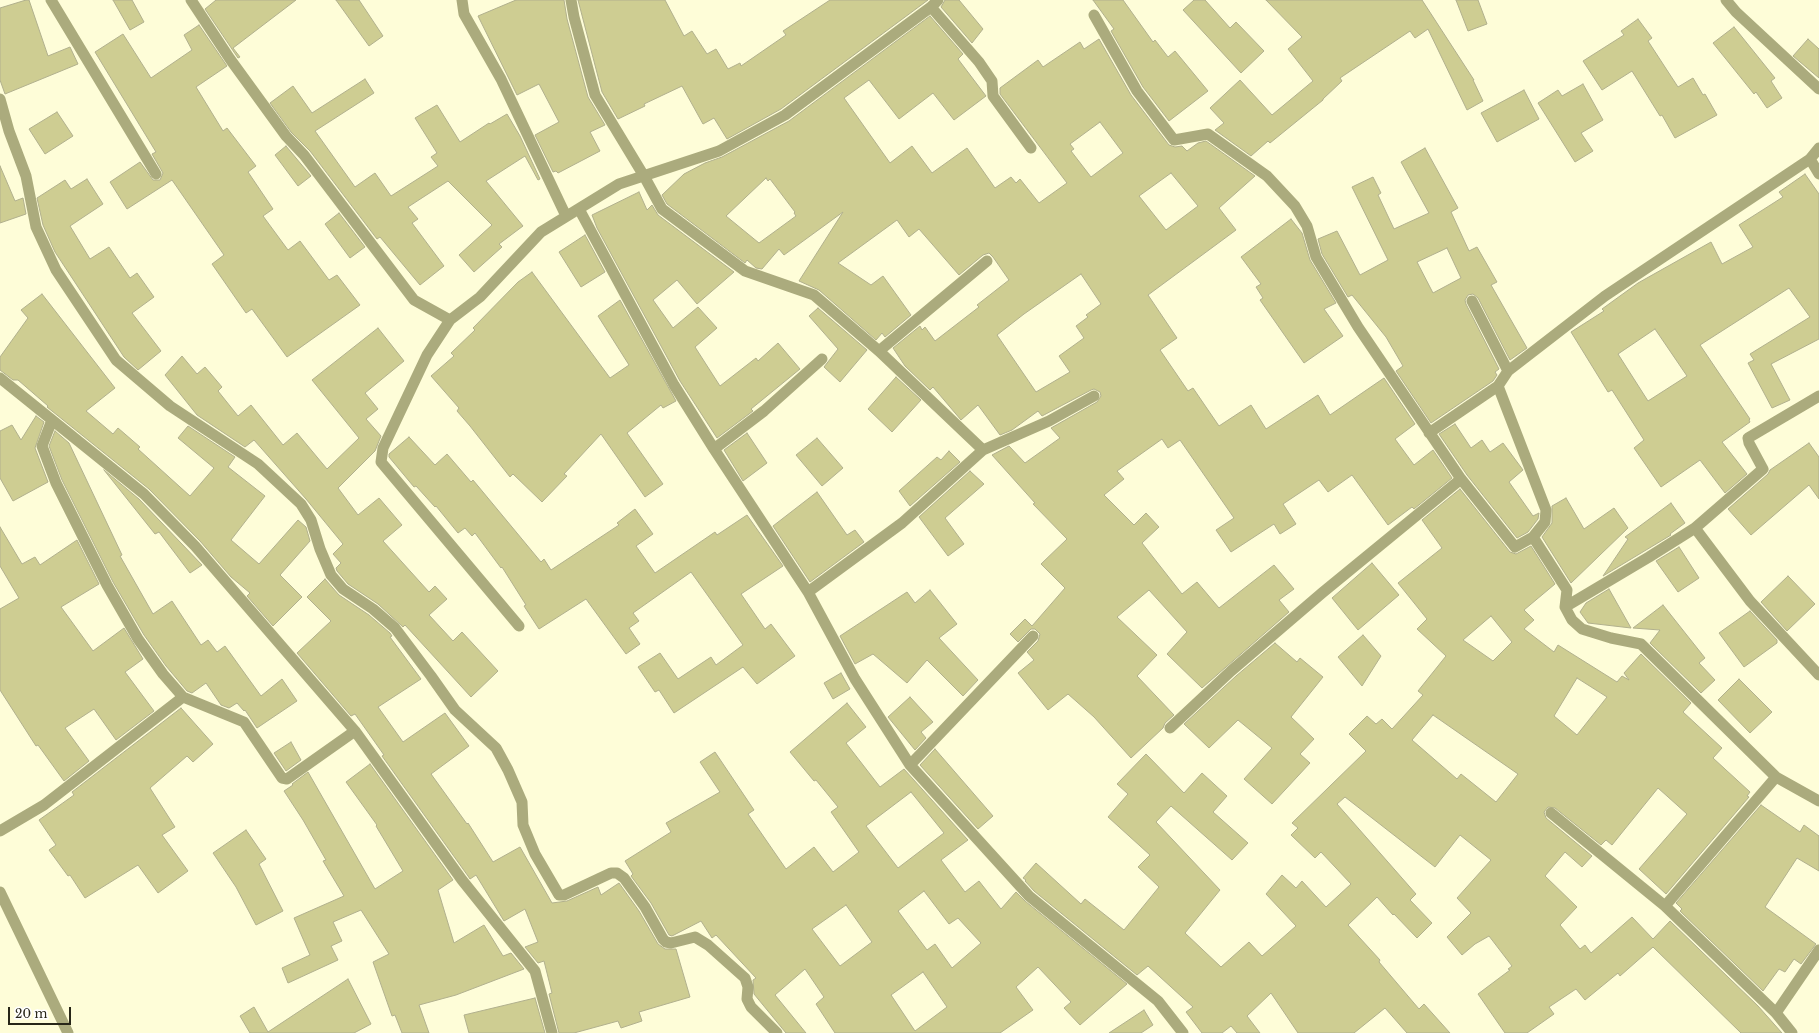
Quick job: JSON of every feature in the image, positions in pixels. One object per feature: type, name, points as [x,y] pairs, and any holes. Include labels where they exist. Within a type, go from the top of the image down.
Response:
[{"type":"street","points":[[51,0],[156,174]]},
{"type":"street","points":[[191,0],[230,59],[282,129],[304,155],[414,300],[450,320]]},
{"type":"street","points":[[462,0],[464,14],[501,79],[566,216]]},
{"type":"street","points":[[571,0],[574,17],[595,95],[644,176],[662,209],[745,271],[814,295],[878,351],[983,450]]},
{"type":"street","points":[[1726,0],[1742,17],[1819,89]]},
{"type":"street","points":[[519,626],[381,462],[383,448],[427,355],[450,320],[480,297],[541,232],[619,184],[718,151],[785,115],[935,4],[992,81],[993,96],[1031,148]]},
{"type":"street","points":[[1094,15],[1137,91],[1174,140],[1208,134],[1267,176],[1295,206],[1307,226],[1316,257],[1358,327],[1461,479],[1512,545],[1516,547],[1520,546],[1533,536],[1545,522],[1546,510],[1498,386]]},
{"type":"street","points":[[0,99],[9,131],[26,176],[36,226],[56,270],[116,360],[170,406],[258,464],[301,504],[311,520],[320,549],[331,575],[343,589],[373,608],[395,628],[455,710],[496,748],[508,770],[522,802],[523,825],[535,854],[559,895],[617,873],[624,878],[666,942],[671,943],[695,937],[708,945],[745,978],[748,987],[747,999],[751,1007],[777,1033]]},
{"type":"street","points":[[1429,432],[1498,386],[1508,371],[1605,296],[1810,159],[1819,148]]},
{"type":"street","points":[[1810,159],[1819,174]]},
{"type":"street","points":[[579,209],[674,385],[808,592],[854,679],[910,765],[1029,896],[1158,1001],[1183,1033]]},
{"type":"street","points":[[878,351],[987,261]]},
{"type":"street","points":[[1472,301],[1508,371]]},
{"type":"street","points":[[714,448],[764,410],[822,359]]},
{"type":"street","points":[[0,378],[144,494],[195,546],[355,731],[462,880],[535,971],[552,1033]]},
{"type":"street","points":[[808,592],[902,523],[983,450],[1049,421],[1094,396]]},
{"type":"street","points":[[1565,607],[1649,557],[1694,528],[1763,469],[1749,443],[1748,438],[1819,396]]},
{"type":"street","points":[[52,420],[42,446],[56,483],[108,586],[138,639],[163,674],[184,697],[244,722],[282,778],[287,779],[355,731]]},
{"type":"street","points":[[1170,728],[1231,671],[1322,593],[1461,479]]},
{"type":"street","points":[[1694,528],[1750,601],[1819,675]]},
{"type":"street","points":[[1533,536],[1567,590],[1565,607],[1572,620],[1582,629],[1611,638],[1641,644],[1776,777],[1819,801]]},
{"type":"street","points":[[910,765],[1033,636]]},
{"type":"street","points":[[0,831],[44,805],[184,697]]},
{"type":"street","points":[[1665,906],[1776,777]]},
{"type":"street","points":[[1551,813],[1665,906],[1776,1012],[1792,1033]]},
{"type":"street","points":[[0,892],[68,1033]]},
{"type":"street","points":[[1776,1012],[1819,950]]},
{"type":"building","points":[[29,0],[48,56],[70,47],[78,64],[5,94],[0,80],[0,8]]},
{"type":"building","points":[[113,0],[132,0],[144,22],[130,30]]},
{"type":"building","points":[[216,0],[296,0],[233,48],[240,57],[238,58],[205,9]]},
{"type":"building","points":[[336,0],[359,0],[383,36],[369,46]]},
{"type":"building","points":[[516,0],[564,0],[567,19],[588,97],[605,125],[590,132],[600,151],[558,173],[556,171],[553,172],[535,135],[559,122],[539,84],[517,95],[478,16]]},
{"type":"building","points":[[578,0],[665,0],[684,36],[692,31],[707,54],[716,49],[728,69],[740,63],[741,66],[786,35],[783,31],[830,0],[928,0],[781,109],[727,139],[714,118],[703,124],[682,86],[644,104],[645,106],[618,119],[602,92]]},
{"type":"building","points":[[945,0],[959,0],[983,29],[972,43],[941,7]]},
{"type":"building","points":[[1093,0],[1123,0],[1153,42],[1155,40],[1168,57],[1175,51],[1208,91],[1169,121],[1143,87],[1111,31],[1114,29]]},
{"type":"building","points":[[1194,0],[1205,0],[1230,28],[1236,22],[1264,51],[1241,73],[1183,10]]},
{"type":"building","points":[[1266,0],[1422,0],[1474,80],[1483,101],[1467,110],[1428,29],[1415,38],[1410,31],[1340,78],[1342,81],[1323,100],[1270,143],[1268,141],[1251,156],[1215,130],[1224,123],[1210,108],[1240,80],[1272,115],[1313,81],[1288,49],[1302,37]]},
{"type":"building","points":[[1456,0],[1478,0],[1487,24],[1468,31]]},
{"type":"building","points":[[930,16],[963,54],[958,59],[986,96],[954,120],[933,93],[899,119],[869,80],[844,98],[890,163],[912,146],[932,173],[967,148],[995,188],[1011,177],[1016,183],[1020,179],[1039,203],[1067,183],[1000,94],[1000,88],[1038,60],[1043,67],[1080,42],[1084,49],[1099,39],[1131,95],[1169,145],[1175,147],[1182,146],[1187,151],[1198,143],[1206,141],[1255,176],[1219,208],[1236,230],[1148,295],[1177,338],[1160,350],[1188,391],[1193,388],[1219,426],[1251,405],[1266,429],[1318,395],[1330,415],[1384,378],[1415,424],[1395,439],[1414,465],[1433,450],[1452,478],[1414,509],[1412,507],[1388,525],[1352,475],[1328,492],[1319,480],[1283,504],[1296,524],[1280,534],[1274,524],[1231,552],[1216,530],[1234,518],[1180,440],[1168,448],[1162,439],[1117,471],[1124,479],[1104,495],[1134,525],[1146,513],[1159,527],[1142,543],[1182,594],[1197,582],[1219,608],[1274,565],[1294,589],[1279,600],[1289,612],[1202,688],[1167,654],[1187,632],[1149,590],[1117,617],[1157,655],[1137,676],[1174,715],[1165,723],[1163,728],[1131,758],[1094,717],[1068,694],[1048,710],[1018,673],[1034,660],[1027,652],[1038,641],[1040,634],[1035,629],[1031,629],[1018,642],[1010,634],[1025,619],[1032,626],[1065,588],[1041,564],[1067,539],[1033,504],[1035,503],[992,455],[1009,446],[1025,463],[1060,438],[1051,428],[1097,402],[1101,396],[1100,392],[1094,389],[1091,390],[1042,416],[1038,411],[1012,430],[1000,435],[978,405],[961,420],[933,387],[930,390],[905,366],[893,348],[920,326],[922,330],[925,327],[935,341],[979,307],[977,305],[1009,280],[993,257],[989,253],[983,255],[959,275],[919,229],[909,237],[897,220],[838,263],[871,285],[883,276],[911,315],[885,337],[882,333],[876,340],[819,290],[799,281],[843,212],[784,255],[779,249],[762,269],[756,268],[747,260],[745,263],[667,204],[662,195],[684,174],[705,163],[722,157],[789,121]],"holes":[[[1100,122],[1123,153],[1091,177],[1071,151],[1074,149],[1070,144]],[[1171,173],[1198,206],[1166,230],[1139,196]],[[766,178],[768,181],[770,179],[795,212],[794,213],[796,216],[759,243],[726,216]],[[1081,274],[1101,304],[1086,315],[1088,317],[1076,326],[1084,338],[1059,356],[1070,372],[1036,392],[997,335]]]},
{"type":"building","points":[[1638,19],[1652,38],[1648,41],[1678,87],[1693,78],[1703,95],[1705,94],[1717,115],[1675,138],[1662,115],[1660,116],[1632,71],[1602,90],[1583,61],[1624,35],[1621,31]]},
{"type":"building","points":[[199,25],[227,66],[196,87],[223,131],[227,128],[256,166],[248,172],[273,209],[263,216],[288,250],[300,241],[329,280],[337,275],[360,305],[287,357],[252,309],[246,313],[212,264],[224,255],[172,180],[127,209],[110,182],[140,162],[153,180],[160,180],[163,173],[152,154],[156,152],[95,52],[123,34],[151,78],[192,50],[184,35]]},
{"type":"building","points":[[1734,27],[1775,78],[1771,81],[1782,98],[1767,108],[1756,92],[1754,94],[1713,43]]},
{"type":"building","points":[[1808,39],[1819,49],[1819,78],[1793,56]]},
{"type":"building","points":[[365,79],[374,93],[315,131],[355,187],[375,173],[391,196],[438,166],[431,157],[437,153],[415,118],[437,105],[460,142],[489,123],[490,124],[507,114],[520,136],[540,179],[538,180],[525,156],[486,181],[523,226],[499,244],[502,247],[474,272],[459,255],[492,225],[448,181],[408,207],[418,219],[412,223],[444,266],[420,285],[380,237],[377,239],[310,151],[291,132],[270,103],[293,86],[312,113]]},
{"type":"building","points":[[1583,84],[1603,120],[1581,133],[1593,151],[1575,162],[1538,103],[1558,90],[1562,96]]},
{"type":"building","points":[[1524,90],[1539,119],[1497,142],[1481,113]]},
{"type":"building","points":[[57,112],[73,136],[45,154],[29,129]]},
{"type":"building","points":[[286,146],[311,176],[298,186],[275,155]]},
{"type":"building","points":[[1425,148],[1458,208],[1451,212],[1469,251],[1477,247],[1497,282],[1491,285],[1527,348],[1510,360],[1478,298],[1473,294],[1468,295],[1465,300],[1466,304],[1499,369],[1495,372],[1497,375],[1493,381],[1431,423],[1396,371],[1403,366],[1386,337],[1352,295],[1348,297],[1322,254],[1318,239],[1337,231],[1360,275],[1388,260],[1352,187],[1373,177],[1381,193],[1378,195],[1394,229],[1429,213],[1401,162]],"holes":[[[1447,248],[1461,278],[1433,293],[1417,262]]]},
{"type":"building","points":[[0,166],[15,201],[23,198],[26,214],[0,223]]},
{"type":"building","points":[[1805,174],[1819,194],[1819,339],[1771,364],[1790,400],[1772,408],[1748,363],[1754,360],[1750,354],[1810,317],[1789,288],[1700,345],[1750,419],[1750,422],[1722,442],[1747,474],[1725,493],[1700,460],[1661,487],[1634,448],[1644,440],[1612,390],[1608,392],[1571,332],[1604,311],[1602,309],[1638,283],[1711,242],[1722,264],[1753,247],[1739,225],[1783,197],[1779,192]],"holes":[[[1655,329],[1687,376],[1648,401],[1618,354]]]},
{"type":"building","points":[[87,179],[103,204],[70,226],[90,259],[109,247],[130,278],[137,273],[154,297],[132,313],[161,351],[138,370],[124,357],[55,252],[43,225],[37,198],[65,180],[71,189]]},
{"type":"building","points":[[639,192],[647,210],[652,205],[658,215],[734,272],[697,304],[677,280],[653,300],[673,328],[698,307],[717,328],[695,347],[720,386],[756,358],[758,361],[778,343],[800,369],[751,409],[753,411],[717,438],[680,381],[597,228],[592,215]]},
{"type":"building","points":[[339,213],[365,247],[350,258],[325,224]]},
{"type":"building","points":[[1291,219],[1302,233],[1310,260],[1336,303],[1324,309],[1343,336],[1304,363],[1260,300],[1263,298],[1256,287],[1261,284],[1241,257]]},
{"type":"building","points":[[585,235],[605,272],[581,287],[559,252]]},
{"type":"building","points":[[532,272],[610,378],[629,365],[598,316],[620,300],[676,401],[663,408],[661,405],[627,433],[663,484],[645,497],[601,434],[564,474],[567,476],[542,502],[513,474],[510,477],[457,411],[459,408],[431,376],[454,356],[451,353],[475,330],[473,328],[518,282]]},
{"type":"building","points":[[42,294],[115,388],[86,411],[113,434],[118,428],[140,447],[138,449],[190,496],[214,468],[178,438],[188,426],[235,457],[228,467],[265,496],[231,540],[259,564],[298,520],[306,527],[310,541],[280,575],[302,597],[273,626],[247,596],[250,593],[231,577],[200,541],[149,489],[47,407],[48,406],[18,380],[13,380],[0,370],[0,357],[28,318],[21,310]]},
{"type":"building","points":[[818,308],[867,350],[840,382],[824,367],[838,349],[809,316]]},
{"type":"building","points":[[378,328],[404,361],[365,393],[378,409],[366,419],[381,436],[375,451],[338,488],[358,515],[379,498],[402,525],[383,541],[429,592],[435,586],[447,599],[429,615],[453,641],[462,632],[498,671],[471,697],[405,625],[403,627],[378,604],[348,584],[337,571],[336,568],[341,563],[333,554],[343,544],[254,440],[245,447],[197,415],[165,375],[182,356],[197,374],[205,367],[222,387],[218,391],[238,416],[251,405],[283,445],[297,433],[327,469],[359,438],[312,380]]},
{"type":"building","points":[[896,377],[921,400],[892,432],[868,409]]},
{"type":"building","points":[[36,416],[44,422],[35,448],[48,482],[13,501],[0,478],[0,431],[12,425],[21,440]]},
{"type":"building","points":[[1455,424],[1471,448],[1482,440],[1490,452],[1503,443],[1523,470],[1509,482],[1533,516],[1539,513],[1538,519],[1528,532],[1517,538],[1467,475],[1439,434]]},
{"type":"building","points":[[55,431],[69,443],[122,555],[120,556],[153,614],[172,601],[201,645],[208,640],[217,652],[225,646],[261,696],[282,679],[297,701],[257,728],[245,710],[244,711],[237,703],[229,708],[221,705],[206,683],[192,693],[187,691],[166,666],[144,635],[113,582],[62,480],[49,446]]},
{"type":"building","points":[[747,433],[767,463],[743,481],[724,450]]},
{"type":"building","points":[[409,437],[435,465],[447,454],[471,482],[473,480],[541,562],[544,559],[551,570],[619,525],[617,523],[635,509],[653,534],[636,546],[655,573],[715,532],[717,535],[747,515],[783,566],[741,594],[765,629],[771,624],[795,656],[757,684],[743,667],[674,713],[659,690],[655,692],[638,667],[660,653],[678,679],[711,657],[716,665],[743,645],[691,572],[633,613],[639,621],[629,628],[640,644],[626,654],[586,599],[539,629],[502,567],[501,568],[475,533],[472,536],[465,528],[458,533],[436,506],[435,507],[416,486],[414,487],[389,457],[389,454]]},
{"type":"building","points":[[817,438],[843,468],[822,486],[796,455]]},
{"type":"building","points":[[1809,443],[1819,457],[1819,499],[1809,485],[1751,535],[1728,509],[1768,474],[1770,470]]},
{"type":"building","points":[[949,451],[960,462],[910,506],[899,491],[937,457],[941,460]]},
{"type":"building","points":[[104,470],[139,499],[202,565],[190,573],[159,532],[155,534]]},
{"type":"building","points":[[970,471],[984,484],[945,518],[964,544],[948,556],[919,517]]},
{"type":"building","points":[[1460,489],[1510,552],[1516,554],[1531,546],[1555,584],[1524,610],[1534,620],[1524,629],[1554,652],[1558,645],[1617,682],[1622,676],[1629,680],[1624,673],[1641,654],[1691,703],[1683,712],[1722,748],[1713,758],[1750,792],[1747,796],[1749,797],[1666,894],[1639,869],[1687,814],[1658,788],[1612,845],[1606,840],[1601,845],[1555,808],[1548,807],[1544,812],[1546,818],[1592,856],[1582,867],[1565,852],[1545,876],[1577,907],[1560,925],[1580,949],[1585,945],[1591,953],[1632,917],[1653,939],[1670,921],[1758,1006],[1782,1033],[1741,1033],[1653,947],[1620,976],[1618,973],[1585,1000],[1576,989],[1549,1007],[1554,1014],[1527,1033],[1505,1033],[1478,994],[1510,970],[1508,969],[1512,966],[1489,936],[1475,944],[1462,955],[1447,937],[1471,913],[1457,898],[1491,860],[1460,835],[1435,867],[1345,797],[1337,804],[1416,894],[1410,900],[1432,923],[1417,938],[1377,897],[1348,925],[1380,960],[1379,962],[1419,1009],[1424,1004],[1450,1033],[1407,1033],[1385,1008],[1354,1033],[1298,1033],[1271,993],[1247,1016],[1260,1033],[1237,1033],[1231,1026],[1222,1033],[1202,1033],[1186,1012],[1193,1007],[1148,966],[1137,975],[1034,891],[1025,881],[1026,880],[1023,878],[1036,863],[1081,904],[1085,899],[1124,930],[1159,887],[1138,867],[1150,855],[1108,817],[1128,794],[1117,784],[1146,754],[1184,793],[1202,773],[1227,796],[1213,812],[1248,843],[1232,860],[1171,806],[1156,822],[1220,890],[1185,933],[1221,967],[1249,942],[1262,956],[1296,926],[1266,894],[1282,875],[1296,888],[1302,881],[1326,907],[1351,884],[1321,852],[1315,858],[1291,835],[1298,828],[1292,823],[1366,751],[1349,734],[1367,716],[1376,724],[1382,719],[1392,729],[1423,695],[1418,691],[1446,656],[1417,629],[1427,619],[1398,583],[1442,548],[1422,520]],"holes":[[[1491,616],[1512,642],[1493,661],[1463,640]],[[1577,678],[1607,697],[1577,735],[1554,716]],[[1433,715],[1518,774],[1496,802],[1461,774],[1457,779],[1412,740]]]},
{"type":"building","points":[[817,492],[847,535],[855,530],[864,542],[810,582],[773,526]]},
{"type":"building","points":[[1566,498],[1584,529],[1614,508],[1628,528],[1571,583],[1542,537],[1552,523],[1552,506]]},
{"type":"building","points":[[1671,503],[1685,523],[1670,534],[1671,535],[1603,576],[1628,539],[1625,537]]},
{"type":"building","points":[[0,527],[22,564],[35,557],[40,565],[77,540],[99,584],[61,607],[93,651],[124,628],[143,659],[125,672],[154,711],[116,740],[94,709],[65,728],[89,761],[64,781],[38,745],[36,746],[0,690],[0,609],[19,598],[0,566]]},
{"type":"building","points":[[1679,547],[1699,578],[1678,592],[1656,561]]},
{"type":"building","points":[[1372,563],[1399,595],[1358,630],[1332,598]]},
{"type":"building","points":[[1788,576],[1815,604],[1787,631],[1761,602]]},
{"type":"building","points":[[325,579],[339,595],[369,615],[390,633],[392,636],[390,637],[421,679],[378,707],[403,742],[445,713],[469,746],[431,774],[467,824],[468,823],[493,862],[520,847],[552,903],[567,901],[598,887],[601,895],[619,883],[639,911],[658,944],[665,949],[676,949],[690,997],[639,1012],[642,1021],[621,1028],[618,1021],[574,1033],[559,1033],[549,994],[552,993],[544,961],[538,963],[525,947],[538,942],[525,909],[504,921],[476,875],[470,879],[382,756],[384,755],[355,714],[351,716],[297,653],[331,621],[307,597]]},
{"type":"building","points":[[1609,589],[1631,628],[1588,623],[1580,612],[1586,603]]},
{"type":"building","points":[[930,590],[957,624],[939,638],[978,680],[963,696],[927,660],[907,683],[873,654],[855,664],[840,636],[907,592],[915,603]]},
{"type":"building","points":[[1663,605],[1705,658],[1699,663],[1715,680],[1701,693],[1650,643],[1660,630],[1633,628]]},
{"type":"building","points":[[1750,611],[1777,640],[1777,643],[1744,667],[1719,633]]},
{"type":"building","points":[[1363,635],[1381,656],[1362,686],[1338,657]]},
{"type":"building","points":[[1275,643],[1297,662],[1300,658],[1323,677],[1291,717],[1314,739],[1300,754],[1310,763],[1272,804],[1244,779],[1272,748],[1238,720],[1209,748],[1184,724],[1236,676]]},
{"type":"building","points":[[841,673],[850,689],[833,699],[824,683]]},
{"type":"building","points":[[1739,679],[1772,712],[1750,733],[1718,700]]},
{"type":"building","points":[[910,697],[933,722],[921,732],[926,738],[915,750],[888,717]]},
{"type":"building","points":[[847,703],[866,727],[846,743],[880,787],[904,769],[968,840],[941,860],[965,892],[979,881],[1001,909],[1016,892],[1127,984],[1080,1025],[1064,1008],[1071,1002],[1038,967],[1016,987],[1033,1010],[1000,1033],[835,1033],[816,1004],[824,997],[805,969],[775,995],[806,1033],[786,1033],[754,994],[753,980],[756,978],[716,935],[712,938],[701,921],[672,936],[669,935],[651,903],[631,876],[633,874],[625,861],[671,832],[666,823],[720,792],[700,762],[715,752],[754,810],[748,814],[786,869],[814,847],[833,872],[859,852],[831,812],[838,807],[790,752]],"holes":[[[911,792],[944,833],[898,868],[866,826]],[[924,891],[949,924],[958,918],[981,943],[952,968],[935,944],[927,950],[898,911]],[[846,905],[872,942],[840,966],[812,929]],[[923,972],[947,1007],[915,1031],[891,995]]]},
{"type":"building","points":[[181,708],[213,744],[193,762],[187,756],[150,788],[175,827],[162,835],[188,871],[158,893],[138,865],[85,898],[70,875],[68,876],[49,850],[56,845],[39,820],[74,795],[72,792]]},
{"type":"building","points":[[291,742],[301,760],[286,771],[274,753]]},
{"type":"building","points":[[935,749],[993,816],[978,829],[920,765]]},
{"type":"building","points":[[370,764],[453,880],[438,890],[454,943],[484,925],[503,956],[511,953],[524,969],[456,995],[419,1005],[429,1033],[402,1033],[395,1015],[392,1016],[373,962],[389,954],[361,910],[333,922],[342,941],[331,946],[338,960],[288,983],[282,968],[310,955],[294,918],[344,896],[323,861],[326,860],[284,791],[293,785],[292,784],[308,772],[375,889],[403,871],[376,826],[377,825],[346,782]]},
{"type":"building","points":[[1761,805],[1800,832],[1804,825],[1819,836],[1819,871],[1797,858],[1765,907],[1816,944],[1801,964],[1794,959],[1785,972],[1779,969],[1763,991],[1680,911],[1682,909],[1676,903]]},
{"type":"building","points":[[246,830],[266,859],[259,864],[283,911],[256,925],[236,887],[213,853]]},
{"type":"building","points":[[348,979],[371,1024],[354,1033],[250,1033],[240,1016],[254,1007],[268,1032]]},
{"type":"building","points":[[535,998],[545,1033],[469,1033],[464,1015]]},
{"type":"building","points":[[1144,1010],[1153,1025],[1141,1033],[1109,1033]]}]
